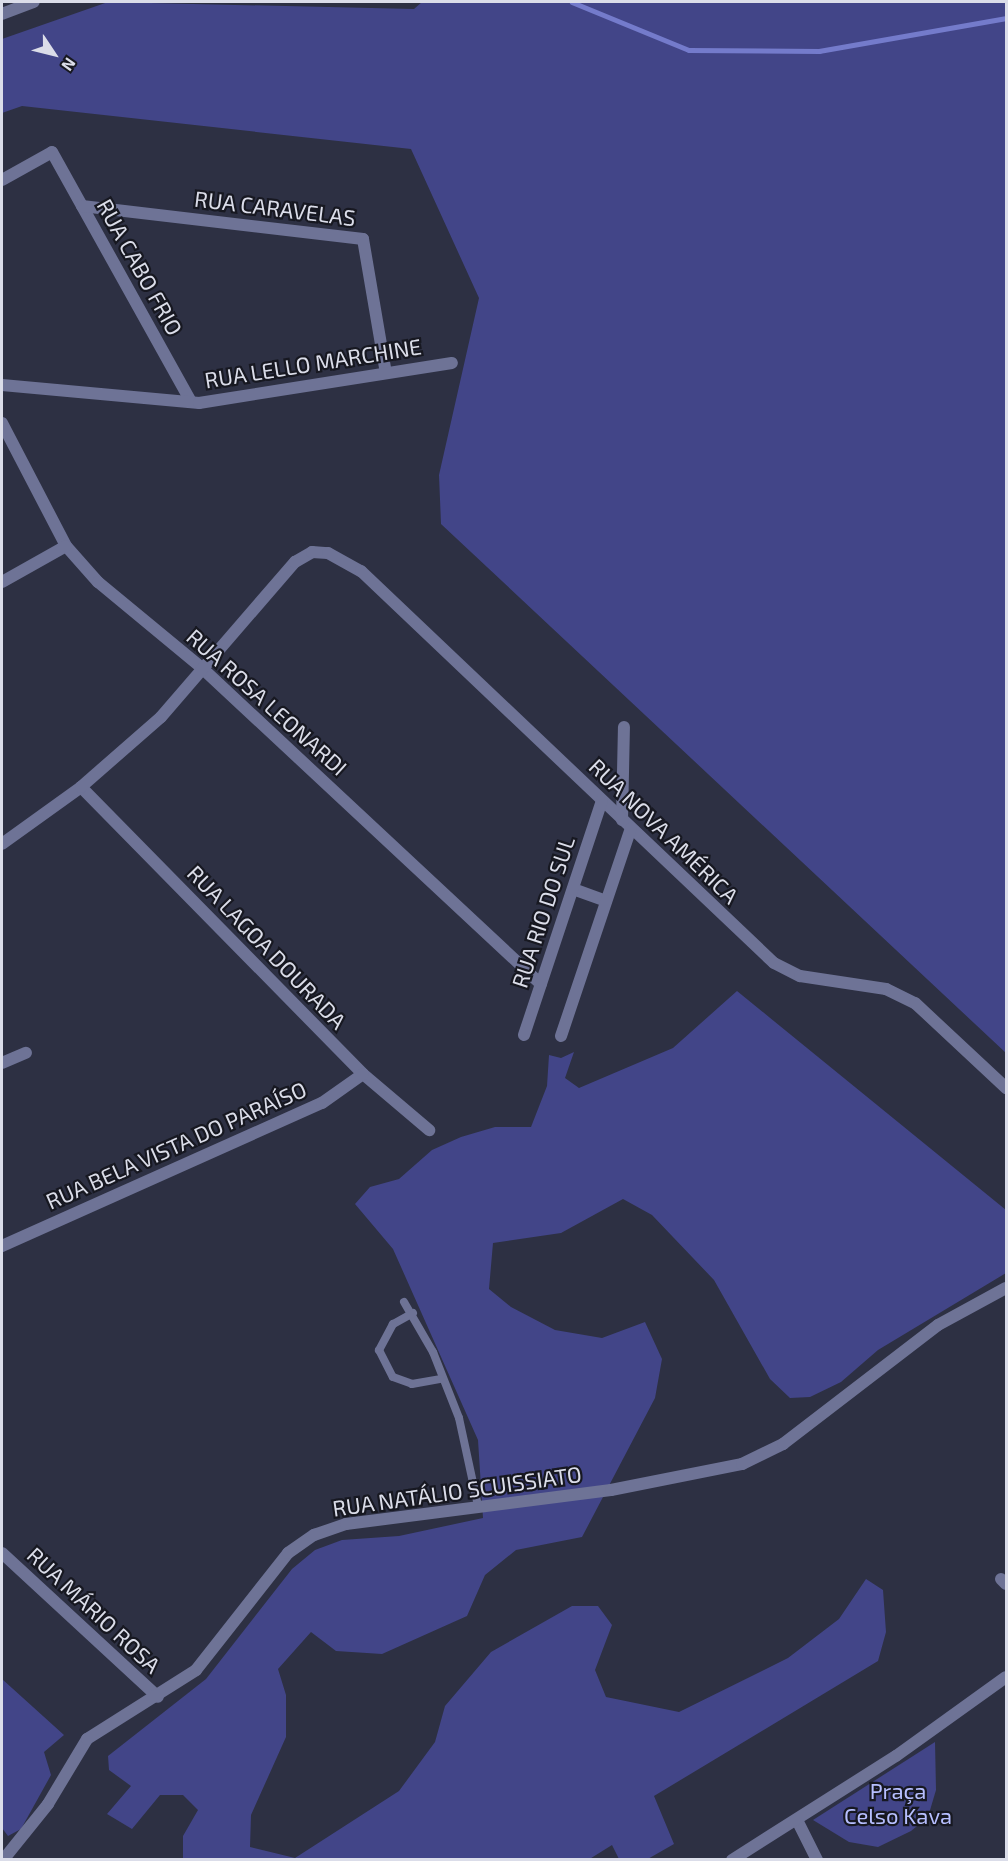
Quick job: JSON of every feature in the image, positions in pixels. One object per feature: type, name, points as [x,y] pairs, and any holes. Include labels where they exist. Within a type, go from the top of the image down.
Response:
[{"type":"street","points":[[2,14],[34,2]]},
{"type":"street","name":"RUA CABO FRIO","points":[[2,180],[52,152],[191,402]]},
{"type":"street","name":"RUA CARAVELAS","points":[[82,206],[363,238],[386,373]]},
{"type":"street","name":"RUA LELLO MARCHINE","points":[[2,386],[191,402],[452,363]]},
{"type":"street","name":"RUA ROSA LEONARDI","points":[[2,423],[66,546],[118,600],[203,669],[542,984]]},
{"type":"street","points":[[2,582],[66,546]]},
{"type":"street","name":"RUA NOVA AMÉRICA","points":[[203,669],[286,571],[320,552],[361,571],[774,963],[800,976],[886,989],[915,1003],[1006,1088]]},
{"type":"street","points":[[2,844],[81,787],[161,717],[203,669]]},
{"type":"street","points":[[561,1036],[606,901],[626,824],[624,727]]},
{"type":"street","name":"RUA LAGOA DOURADA","points":[[81,787],[363,1074],[429,1130]]},
{"type":"street","name":"RUA RIO DO SUL","points":[[524,1035],[602,801]]},
{"type":"street","points":[[573,890],[606,901]]},
{"type":"street","points":[[2,1063],[26,1053]]},
{"type":"street","name":"RUA BELA VISTA DO PARAÍSO","points":[[2,1246],[322,1103],[363,1074]]},
{"type":"street","name":"RUA NATÁLIO SCUISSIATO","points":[[3,1860],[48,1804],[87,1739],[158,1697],[202,1664],[300,1543],[346,1524],[638,1485],[762,1455],[938,1325],[1006,1288]]},
{"type":"street","name":"RUA MÁRIO ROSA","points":[[2,1553],[158,1697]]},
{"type":"street","points":[[732,1860],[797,1820],[1006,1677]]},
{"type":"street","points":[[797,1820],[817,1860]]},
{"type":"lane","points":[[404,1302],[413,1313],[459,1418],[478,1506]]},
{"type":"lane","points":[[413,1313],[393,1324],[380,1350],[393,1377],[412,1384],[440,1379]]},
{"type":"green space","points":[[108,2],[414,9],[422,2],[1006,2],[1006,1053],[441,524],[439,475],[479,298],[411,149],[22,106],[2,113],[2,39]]},
{"type":"green space","points":[[737,991],[1006,1210],[1006,1273],[878,1350],[841,1382],[810,1397],[790,1398],[770,1379],[714,1280],[652,1215],[623,1199],[561,1233],[493,1243],[489,1289],[511,1307],[555,1330],[602,1338],[645,1322],[662,1359],[655,1398],[582,1537],[516,1550],[485,1575],[467,1616],[382,1654],[336,1651],[311,1632],[278,1669],[286,1695],[286,1737],[251,1815],[250,1847],[295,1858],[399,1791],[435,1742],[445,1706],[491,1652],[572,1606],[598,1606],[612,1625],[595,1670],[606,1697],[679,1712],[788,1658],[839,1619],[866,1579],[883,1590],[886,1632],[878,1661],[654,1796],[674,1844],[646,1860],[619,1859],[612,1845],[588,1860],[183,1859],[183,1836],[198,1810],[183,1795],[160,1795],[132,1829],[107,1814],[131,1786],[109,1770],[108,1756],[206,1679],[292,1569],[315,1550],[342,1540],[399,1536],[483,1518],[478,1440],[393,1249],[355,1204],[370,1187],[399,1179],[432,1150],[461,1137],[495,1127],[531,1127],[547,1086],[549,1055],[561,1058],[574,1052],[565,1078],[579,1088],[673,1048]]},
{"type":"green space","points":[[2,1679],[64,1735],[44,1752],[51,1775],[21,1829],[8,1836],[2,1828]]},
{"type":"green space","name":"Praça Celso Kava","points":[[935,1742],[936,1790],[928,1817],[911,1831],[878,1847],[849,1842],[813,1820]]},
{"type":"waterway","points":[[572,2],[689,50],[819,51],[1006,18]]}]
